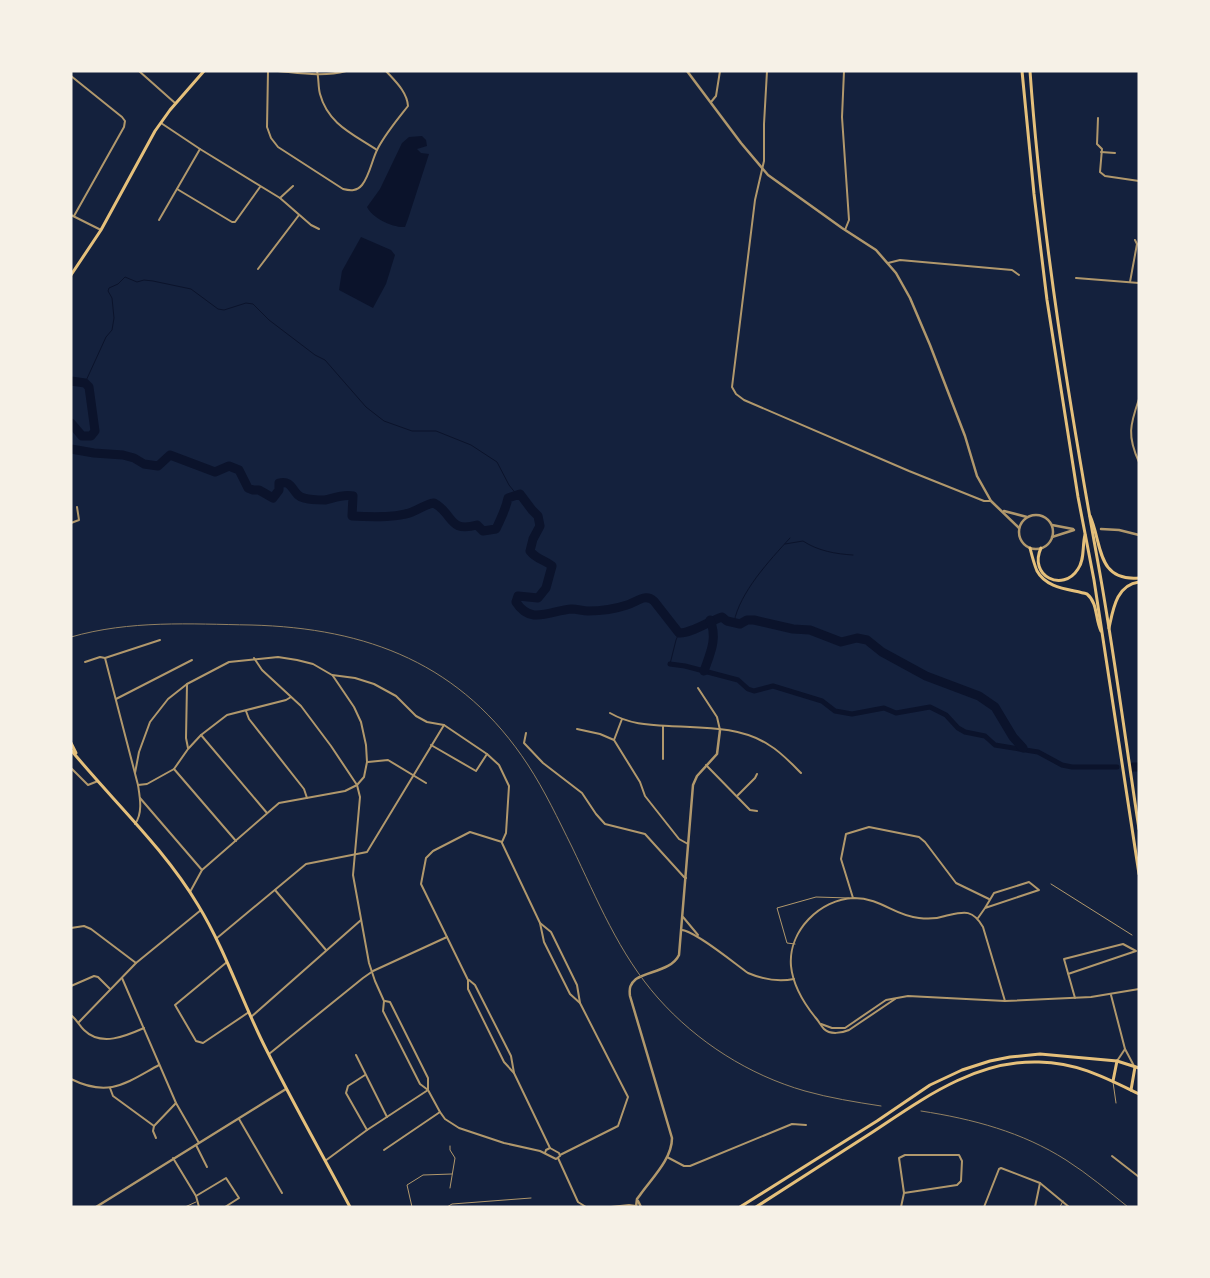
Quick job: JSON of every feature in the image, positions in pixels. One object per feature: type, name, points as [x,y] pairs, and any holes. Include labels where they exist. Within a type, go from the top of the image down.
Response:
[{"type":"main road","points":[[71,275],[101,230],[161,123],[204,71]]},
{"type":"main road","points":[[1022,71],[1046,291],[1069,444],[1103,637],[1139,874]]},
{"type":"main road","points":[[1030,71],[1039,174],[1050,265],[1139,829]]},
{"type":"main road","points":[[1087,509],[1094,524],[1100,554],[1105,564],[1123,578],[1139,578]]},
{"type":"main road","points":[[1041,548],[1037,560],[1041,571],[1046,577],[1061,581],[1072,576],[1078,569],[1084,552],[1085,531]]},
{"type":"main road","points":[[1030,548],[1038,573],[1045,580],[1052,585],[1082,592],[1090,596],[1103,637]]},
{"type":"main road","points":[[1108,633],[1116,598],[1124,589],[1139,582]]},
{"type":"main road","points":[[71,744],[80,760]]},
{"type":"main road","points":[[71,750],[167,861],[201,910],[217,938],[251,1017],[286,1089],[350,1207]]},
{"type":"main road","points":[[740,1207],[877,1121],[930,1085],[962,1070],[990,1061],[1040,1054],[1117,1062],[1137,1067],[1131,1090]]},
{"type":"main road","points":[[756,1207],[934,1092],[969,1075],[991,1068],[1038,1062],[1066,1065],[1087,1069],[1139,1094]]},
{"type":"main road","points":[[1112,1081],[1117,1062]]},
{"type":"street","points":[[139,71],[176,103]]},
{"type":"street","points":[[144,76],[148,71]]},
{"type":"street","points":[[268,71],[267,127],[270,138],[278,147],[344,189],[350,190],[356,189],[363,182],[386,134],[408,106],[407,98],[386,71]]},
{"type":"street","points":[[278,71],[337,74],[346,71]]},
{"type":"street","points":[[687,71],[710,103],[768,175],[876,250],[902,282],[962,427],[977,476],[991,501],[1019,528]]},
{"type":"street","points":[[710,103],[716,96],[720,71]]},
{"type":"street","points":[[767,71],[762,169],[755,200],[732,387],[736,394],[744,400],[761,408],[909,471],[984,501],[991,501]]},
{"type":"street","points":[[844,71],[842,117],[849,220],[845,230]]},
{"type":"street","points":[[317,73],[320,94],[328,112],[336,123],[377,150]]},
{"type":"street","points":[[71,76],[125,121],[124,127],[73,215],[101,230]]},
{"type":"street","points":[[1098,118],[1097,144],[1102,149],[1100,172],[1105,176],[1139,181]]},
{"type":"street","points":[[161,123],[280,198],[311,225],[319,229]]},
{"type":"street","points":[[159,220],[200,149]]},
{"type":"street","points":[[1101,152],[1115,153]]},
{"type":"street","points":[[280,198],[293,186]]},
{"type":"street","points":[[177,189],[235,222],[260,187]]},
{"type":"street","points":[[258,270],[300,215]]},
{"type":"street","points":[[1130,282],[1137,244],[1135,240]]},
{"type":"street","points":[[888,264],[900,260],[1012,270],[1019,275]]},
{"type":"street","points":[[1076,278],[1139,283]]},
{"type":"street","points":[[1139,399],[1133,416],[1130,436],[1139,462]]},
{"type":"street","points":[[71,523],[79,520],[78,507]]},
{"type":"street","points":[[1002,511],[1026,517]]},
{"type":"street","points":[[1041,515],[1050,521],[1052,525],[1052,537],[1046,546],[1030,548],[1020,538],[1020,524],[1026,517],[1041,515]]},
{"type":"street","points":[[1052,525],[1074,530],[1052,537]]},
{"type":"street","points":[[1101,529],[1119,530],[1139,535]]},
{"type":"street","points":[[85,662],[106,658],[160,640]]},
{"type":"street","points":[[135,773],[138,752],[150,722],[168,699],[187,684],[229,662],[278,657],[313,664],[332,675],[355,678],[374,684],[396,696],[416,716],[427,722],[444,725],[500,765],[509,786],[506,833],[502,842],[504,848],[540,923],[543,939],[568,990],[580,1003],[628,1097],[618,1126],[560,1154],[557,1159]]},
{"type":"street","points":[[106,658],[138,785],[140,798],[139,818],[136,824]]},
{"type":"street","points":[[254,658],[262,670],[301,706],[331,746],[356,785],[360,797],[353,875],[369,963],[384,1000],[384,1011],[420,1084],[428,1090],[445,1119],[459,1128],[504,1143],[545,1153],[557,1159],[578,1202],[586,1207]]},
{"type":"street","points":[[116,699],[192,660]]},
{"type":"street","points":[[190,892],[202,870],[280,803],[345,790],[356,785],[364,777],[367,762],[366,745],[361,722],[354,707],[332,675]]},
{"type":"street","points":[[187,684],[186,738],[188,749]]},
{"type":"street","points":[[611,1207],[629,1205],[636,1207],[637,1199],[667,1157],[672,1145],[672,1138],[629,989],[636,979],[670,965],[676,961],[679,955],[693,785],[706,765],[717,754],[720,730],[717,717],[698,688]]},
{"type":"street","points":[[138,785],[147,784],[174,769],[201,735],[227,715],[286,700],[291,697]]},
{"type":"street","points":[[246,710],[249,719],[304,789],[308,798]]},
{"type":"street","points":[[610,713],[640,725],[737,731],[768,744],[801,772]]},
{"type":"street","points":[[614,740],[622,719]]},
{"type":"street","points":[[217,938],[306,864],[367,852],[444,725]]},
{"type":"street","points":[[663,726],[663,759]]},
{"type":"street","points":[[577,730],[600,734],[614,740],[640,782],[645,796],[679,839],[688,844]]},
{"type":"street","points":[[526,733],[524,742],[544,763],[582,793],[605,824],[645,834],[686,878]]},
{"type":"street","points":[[201,735],[268,813]]},
{"type":"street","points":[[431,745],[476,771],[487,754]]},
{"type":"street","points":[[367,762],[388,760],[426,782]]},
{"type":"street","points":[[706,765],[750,810],[757,811]]},
{"type":"street","points":[[71,768],[88,785],[98,781]]},
{"type":"street","points":[[174,769],[236,841]]},
{"type":"street","points":[[737,796],[757,774]]},
{"type":"street","points":[[140,798],[202,870]]},
{"type":"street","points":[[853,898],[841,859],[846,834],[870,827],[919,837],[925,842],[956,883],[989,899]]},
{"type":"street","points":[[502,842],[470,832],[433,851],[426,858],[420,884],[468,980],[468,989],[474,1003],[504,1062],[514,1073]]},
{"type":"street","points":[[978,918],[994,893],[1029,882],[1039,890],[985,908]]},
{"type":"street","points":[[275,890],[326,950]]},
{"type":"street","points":[[895,999],[842,1033],[835,1033],[824,1029],[801,997],[791,966],[795,944],[810,917],[835,901],[853,898],[875,900],[900,913],[917,918],[932,918],[956,912],[965,912],[978,918],[983,927],[1005,1001]]},
{"type":"street","points":[[78,1022],[136,963],[201,910]]},
{"type":"street","points":[[683,917],[699,937]]},
{"type":"street","points":[[251,1017],[361,920]]},
{"type":"street","points":[[540,923],[550,932],[579,988],[580,1003]]},
{"type":"street","points":[[71,928],[84,926],[91,929],[136,963]]},
{"type":"street","points":[[682,930],[699,937],[748,973],[783,981],[794,980]]},
{"type":"street","points":[[269,1054],[373,972],[447,937]]},
{"type":"street","points":[[1068,974],[1136,951],[1123,944],[1064,960],[1068,974],[1075,998]]},
{"type":"street","points":[[227,962],[175,1005],[199,1043],[203,1043],[249,1012]]},
{"type":"street","points":[[71,986],[94,976],[98,977],[110,989]]},
{"type":"street","points":[[122,978],[176,1103],[200,1143]]},
{"type":"street","points":[[468,980],[475,985],[511,1056],[514,1073],[550,1148],[560,1154]]},
{"type":"street","points":[[821,1024],[839,1029],[850,1024],[886,1000],[922,996],[1005,1001],[1111,995],[1139,989]]},
{"type":"street","points":[[1111,995],[1126,1049],[1137,1067]]},
{"type":"street","points":[[384,1000],[390,1002],[427,1075],[428,1090]]},
{"type":"street","points":[[71,1015],[84,1030],[94,1037],[111,1039],[125,1036],[144,1028]]},
{"type":"street","points":[[1117,1062],[1126,1049]]},
{"type":"street","points":[[356,1055],[387,1117]]},
{"type":"street","points":[[71,1079],[86,1086],[110,1088],[130,1081],[159,1064]]},
{"type":"street","points":[[365,1075],[348,1086],[346,1093],[367,1130]]},
{"type":"street","points":[[110,1088],[113,1096],[154,1126]]},
{"type":"street","points":[[96,1207],[286,1089]]},
{"type":"street","points":[[325,1161],[367,1130],[428,1090]]},
{"type":"street","points":[[156,1138],[153,1131],[154,1126],[176,1103]]},
{"type":"street","points":[[384,1150],[440,1112]]},
{"type":"street","points":[[240,1119],[282,1193]]},
{"type":"street","points":[[667,1157],[684,1166],[690,1166],[792,1124],[806,1125]]},
{"type":"street","points":[[196,1145],[207,1167]]},
{"type":"street","points":[[545,1153],[550,1148]]},
{"type":"street","points":[[901,1207],[904,1193],[899,1158],[905,1155],[959,1155],[962,1161],[961,1181],[957,1185],[904,1193]]},
{"type":"street","points":[[1112,1156],[1139,1177]]},
{"type":"street","points":[[173,1158],[196,1196],[200,1207]]},
{"type":"street","points":[[984,1207],[998,1169],[1001,1168],[1040,1183],[1070,1207]]},
{"type":"street","points":[[196,1196],[226,1178],[238,1198],[225,1207]]},
{"type":"street","points":[[1035,1207],[1040,1183]]},
{"type":"street","points":[[637,1199],[641,1207]]},
{"type":"lane","points":[[1051,884],[1132,935]]},
{"type":"lane","points":[[795,944],[787,943],[777,908],[816,897],[853,898]]},
{"type":"lane","points":[[1112,1081],[1116,1103]]},
{"type":"lane","points":[[450,1146],[450,1150],[455,1158],[450,1188]]},
{"type":"lane","points":[[412,1207],[407,1185],[424,1175],[452,1174]]},
{"type":"lane","points":[[447,1207],[452,1204],[531,1198]]},
{"type":"lane","points":[[1060,1207],[1063,1201]]},
{"type":"lane","points":[[185,1207],[198,1202]]},
{"type":"water","points":[[422,136],[426,140],[427,146],[417,149],[421,153],[429,154],[405,227],[389,224],[373,215],[367,207],[380,189],[402,143],[409,137]]},
{"type":"water","points":[[361,237],[391,250],[395,255],[386,284],[373,308],[339,290],[342,271]]},
{"type":"waterway","points":[[85,383],[106,337],[112,330],[114,318],[109,288],[118,284],[125,277],[137,282],[144,280],[153,281],[191,289],[218,309],[224,310],[246,303],[253,304],[269,320],[315,355],[325,360],[366,407],[384,421],[412,431],[436,431],[471,445],[497,462],[509,485],[517,495]]},
{"type":"waterway","points":[[71,381],[85,383],[89,387],[95,431],[91,436],[82,436],[71,423]]},
{"type":"waterway","points":[[71,449],[123,455],[134,458],[144,464],[158,466],[170,455],[215,472],[229,466],[239,470],[248,488],[259,490],[273,498],[279,490],[279,483],[284,482],[288,483],[300,497],[306,499],[325,500],[342,496],[353,496],[352,516],[374,517],[406,514],[434,503],[456,524],[468,527],[477,525],[483,531],[496,529],[505,510],[508,498],[520,494],[538,516],[540,526],[533,539],[530,551],[552,566],[546,588],[538,598],[518,596],[516,602],[528,613],[542,615],[572,609],[588,611],[608,610],[647,598],[654,601],[679,633],[689,631],[722,617],[727,621],[740,624],[747,620],[754,620],[793,629],[810,630],[841,642],[857,638],[867,640],[882,652],[926,676],[979,696],[995,707],[1013,737],[1023,748]]},
{"type":"waterway","points":[[734,622],[742,599],[756,577],[790,538]]},
{"type":"waterway","points":[[785,544],[803,541],[827,551],[853,555]]},
{"type":"waterway","points":[[704,671],[713,640],[710,620]]},
{"type":"waterway","points":[[670,664],[679,633]]},
{"type":"waterway","points":[[670,664],[738,680],[748,689],[754,691],[773,686],[822,701],[835,711],[852,714],[884,708],[896,713],[930,707],[946,715],[958,728],[965,732],[985,736],[995,745],[1038,752],[1062,765],[1072,767],[1117,767]]},
{"type":"waterway","points":[[1133,767],[1139,767]]},
{"type":"railway","points":[[71,637],[115,628],[160,624],[251,625],[294,628],[334,634],[373,644],[409,658],[442,677],[473,701],[502,730],[528,765],[551,805],[620,945],[644,981],[673,1014],[707,1043],[764,1076],[805,1091],[881,1106]]},
{"type":"railway","points":[[921,1111],[959,1118],[996,1128],[1032,1142],[1074,1165],[1128,1207]]}]
